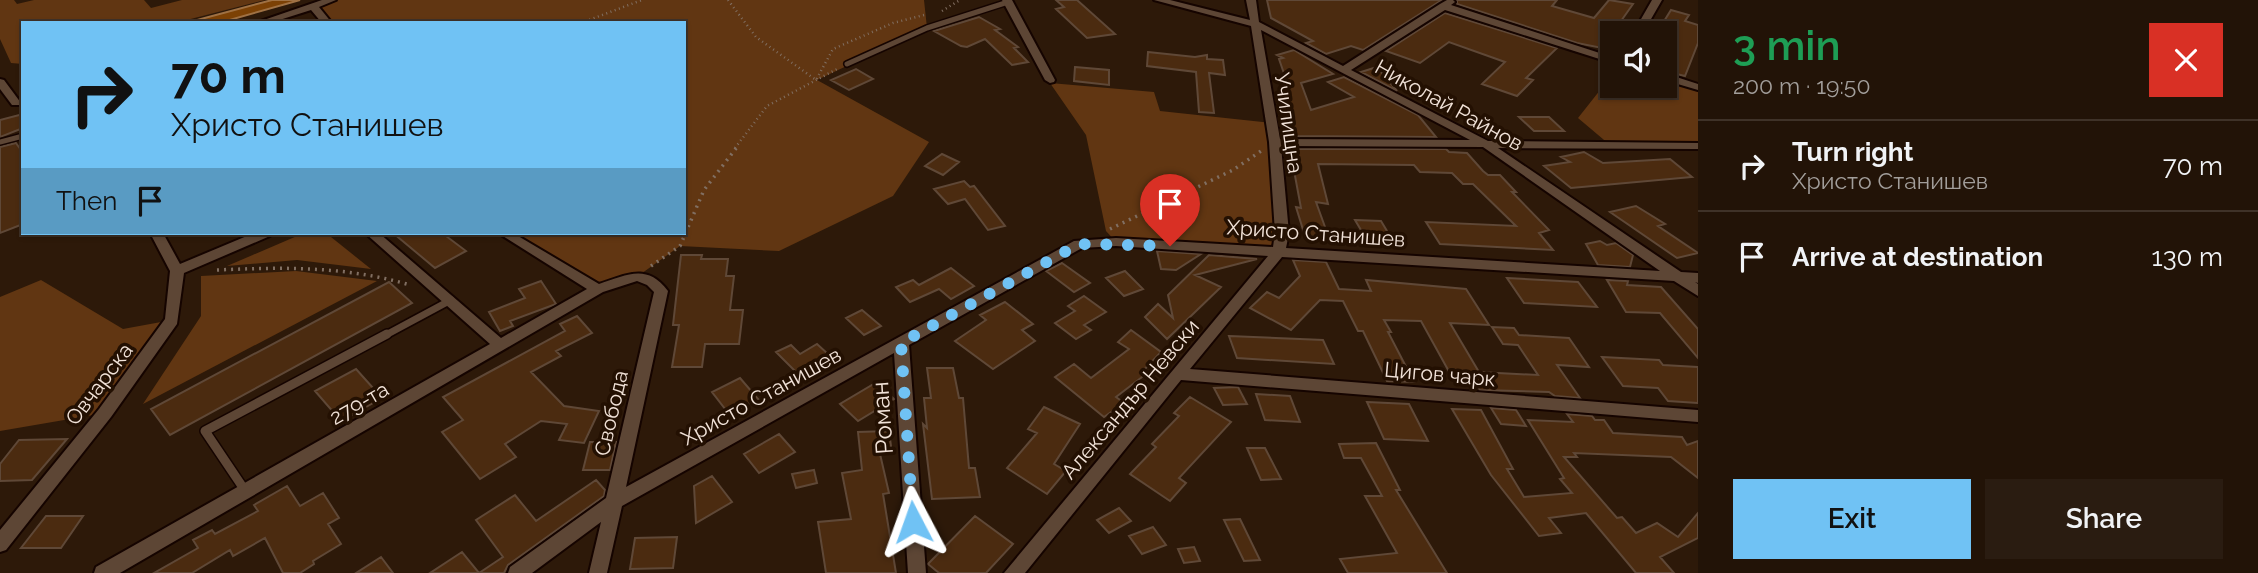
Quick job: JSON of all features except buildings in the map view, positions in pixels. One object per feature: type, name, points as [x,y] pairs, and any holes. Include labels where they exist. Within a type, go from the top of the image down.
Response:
[{"type":"street","points":[[266,21],[331,0]]},
{"type":"street","name":"Николай Райнов","points":[[1158,0],[1256,24],[1484,143],[1698,291]]},
{"type":"street","name":"Училищна","points":[[1251,0],[1275,142],[1282,233],[1279,251]]},
{"type":"street","points":[[1345,69],[1453,0]]},
{"type":"street","points":[[1645,21],[1657,0]]},
{"type":"street","points":[[1007,1],[1050,80]]},
{"type":"street","points":[[313,6],[325,21]]},
{"type":"street","points":[[1443,6],[1600,56]]},
{"type":"street","points":[[1677,80],[1698,87]]},
{"type":"street","points":[[0,82],[16,100],[0,108]]},
{"type":"street","points":[[1275,142],[1698,146]]},
{"type":"street","points":[[158,235],[177,271],[260,235]]},
{"type":"street","points":[[373,235],[452,300],[500,346]]},
{"type":"street","points":[[507,235],[598,289]]},
{"type":"street","name":"Христо Станишев","points":[[517,573],[612,503],[1079,244],[1116,243],[1279,251],[1698,278]]},
{"type":"street","name":"Александър Невски","points":[[1013,573],[1279,251]]},
{"type":"street","name":"Овчарска","points":[[0,544],[105,413],[172,320],[177,271]]},
{"type":"street","name":"279-та","points":[[103,573],[598,289],[638,276]]},
{"type":"street","name":"Свобода","points":[[598,573],[661,291],[652,282],[638,276]]},
{"type":"street","name":"Роман","points":[[901,343],[917,573]]},
{"type":"street","name":"Цигов чарк","points":[[1179,374],[1698,416]]},
{"type":"lane","points":[[847,64],[927,29],[1007,1]]},
{"type":"lane","points":[[0,142],[21,137]]},
{"type":"lane","points":[[246,492],[205,431],[452,300]]},
{"type":"path","points":[[586,21],[642,0]]},
{"type":"path","points":[[728,0],[756,37],[816,80]]},
{"type":"path","points":[[942,10],[960,0]]},
{"type":"path","points":[[816,80],[833,49],[893,23],[930,14]]},
{"type":"path","points":[[686,232],[704,190],[767,106],[847,64]]},
{"type":"path","points":[[1106,231],[1233,170],[1275,142]]},
{"type":"path","points":[[638,276],[680,246],[685,235]]},
{"type":"path","points":[[177,271],[288,266],[387,277],[413,286]]},
{"type":"shaded area","points":[[0,0],[14,0],[17,4],[34,0],[144,0],[151,8],[182,0],[265,0],[183,21],[21,21],[21,64],[11,63],[0,39]]},
{"type":"shaded area","points":[[272,0],[300,0],[226,21],[193,21]]},
{"type":"shaded area","points":[[331,0],[924,0],[927,28],[817,80],[929,142],[893,196],[779,251],[680,246],[638,276],[598,289],[507,235],[686,235],[686,21],[325,21],[313,6]]},
{"type":"shaded area","points":[[1677,80],[1698,87],[1698,146],[1610,145],[1578,118],[1600,90],[1600,98],[1677,98]]},
{"type":"shaded area","points":[[1050,83],[1154,92],[1160,111],[1272,123],[1279,251],[1116,242],[1106,231],[1086,135]]},
{"type":"shaded area","points":[[299,235],[328,235],[371,269],[297,260],[227,266]]},
{"type":"shaded area","points":[[296,271],[377,281],[143,404],[201,316],[201,276]]},
{"type":"shaded area","points":[[41,280],[123,329],[172,320],[105,413],[0,431],[0,297]]},
{"type":"route","points":[[913,522],[901,343],[1079,244],[1170,246]]}]
